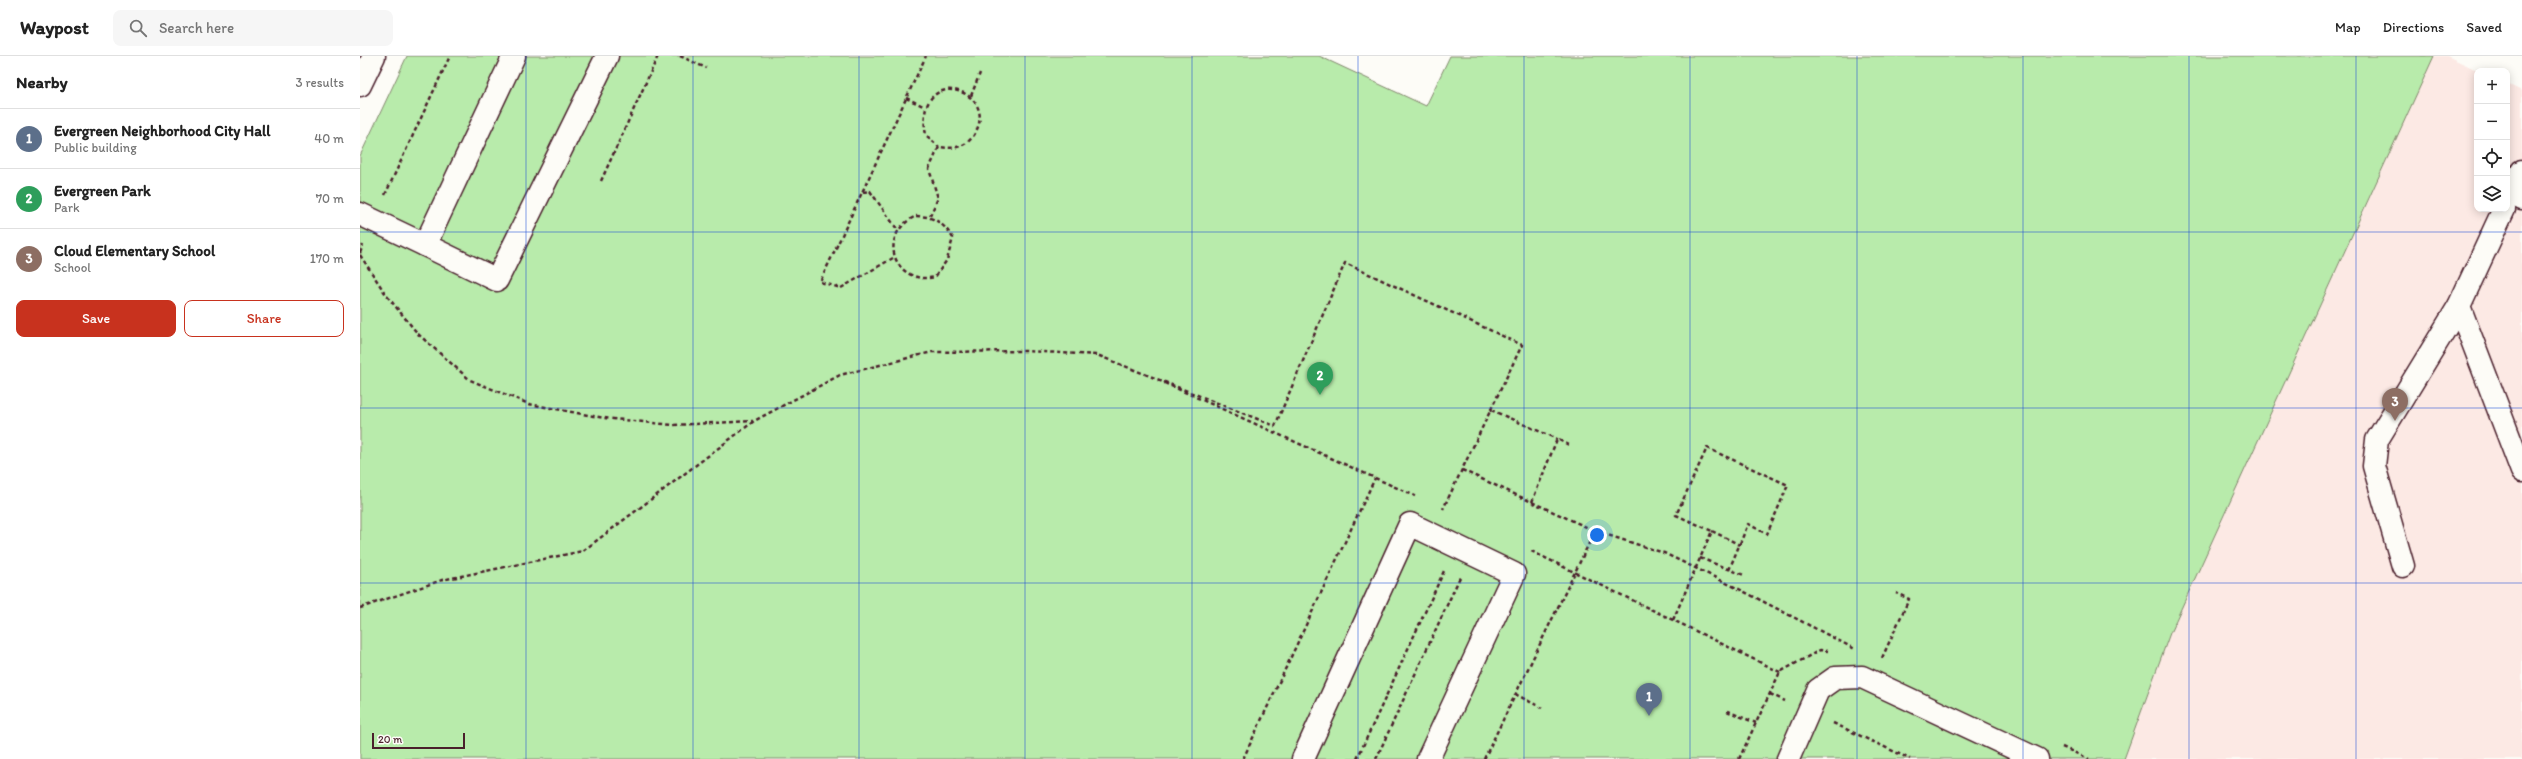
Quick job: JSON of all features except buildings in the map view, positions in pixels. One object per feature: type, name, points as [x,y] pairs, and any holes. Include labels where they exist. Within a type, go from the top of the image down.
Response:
[{"type":"street","points":[[360,85],[374,56]]},
{"type":"street","points":[[425,244],[514,56]]},
{"type":"street","points":[[367,217],[497,280],[607,56]]},
{"type":"street","points":[[2403,566],[2374,466],[2377,440],[2459,306],[2511,201],[2522,171]]},
{"type":"street","points":[[2459,306],[2522,471]]},
{"type":"street","points":[[1303,759],[1410,524],[1514,574],[1428,759]]},
{"type":"street","points":[[1788,759],[1818,690],[1835,678],[1862,677],[2037,759]]},
{"type":"path","points":[[450,56],[367,217],[360,254],[386,296],[418,334],[470,380],[529,404],[604,418],[673,425],[754,421]]},
{"type":"path","points":[[601,181],[658,56]]},
{"type":"path","points":[[681,56],[706,68]]},
{"type":"path","points":[[893,258],[841,288],[820,282],[926,56]]},
{"type":"path","points":[[971,96],[980,73]]},
{"type":"path","points":[[942,91],[962,92],[971,96],[977,105],[980,116],[975,134],[969,141],[957,148],[939,147],[926,135],[926,107],[932,94],[942,91]]},
{"type":"path","points":[[906,98],[926,107]]},
{"type":"path","points":[[930,216],[938,198],[929,169],[939,147]]},
{"type":"path","points":[[863,192],[870,191],[897,229]]},
{"type":"path","points":[[916,216],[930,216],[944,225],[953,238],[947,260],[935,277],[923,280],[911,275],[893,258],[892,245],[897,229],[904,222],[916,216]]},
{"type":"path","points":[[1158,380],[1275,426],[1345,263],[1522,345],[1444,509]]},
{"type":"path","points":[[360,608],[442,580],[583,552],[754,421],[840,375],[932,352],[1025,351],[1097,354],[1158,380],[1416,497]]},
{"type":"path","points":[[1491,410],[1571,446]]},
{"type":"path","points":[[1532,502],[1557,440]]},
{"type":"path","points":[[1729,570],[1740,545],[1748,524],[1767,534],[1788,485],[1708,448],[1676,515],[1740,545]]},
{"type":"path","points":[[1462,470],[1594,531],[1664,553],[1859,651]]},
{"type":"path","points":[[1244,759],[1375,478]]},
{"type":"path","points":[[1437,506],[1451,513]]},
{"type":"path","points":[[1484,759],[1594,531]]},
{"type":"path","points":[[1673,620],[1712,531]]},
{"type":"path","points":[[1526,549],[1780,672]]},
{"type":"path","points":[[1700,558],[1744,575]]},
{"type":"path","points":[[1357,759],[1446,567]]},
{"type":"path","points":[[1376,759],[1462,573]]},
{"type":"path","points":[[1515,694],[1542,708]]},
{"type":"path","points":[[1770,694],[1910,759]]},
{"type":"path","points":[[1727,711],[1756,723]]},
{"type":"shaded area","points":[[2434,56],[2447,56],[2474,69],[2474,212],[2510,212],[2510,85],[2522,91],[2522,759],[2124,759],[2170,633]]},
{"type":"green space","points":[[407,56],[1319,56],[1426,106],[1450,56],[2434,56],[2170,633],[2124,759],[360,759],[360,156]]},
{"type":"place","name":"Evergreen Park","points":[[1320,395]]},
{"type":"place","name":"Cloud Elementary School","points":[[2395,421]]},
{"type":"place","name":"Evergreen Neighborhood City Hall","points":[[1649,716]]}]
